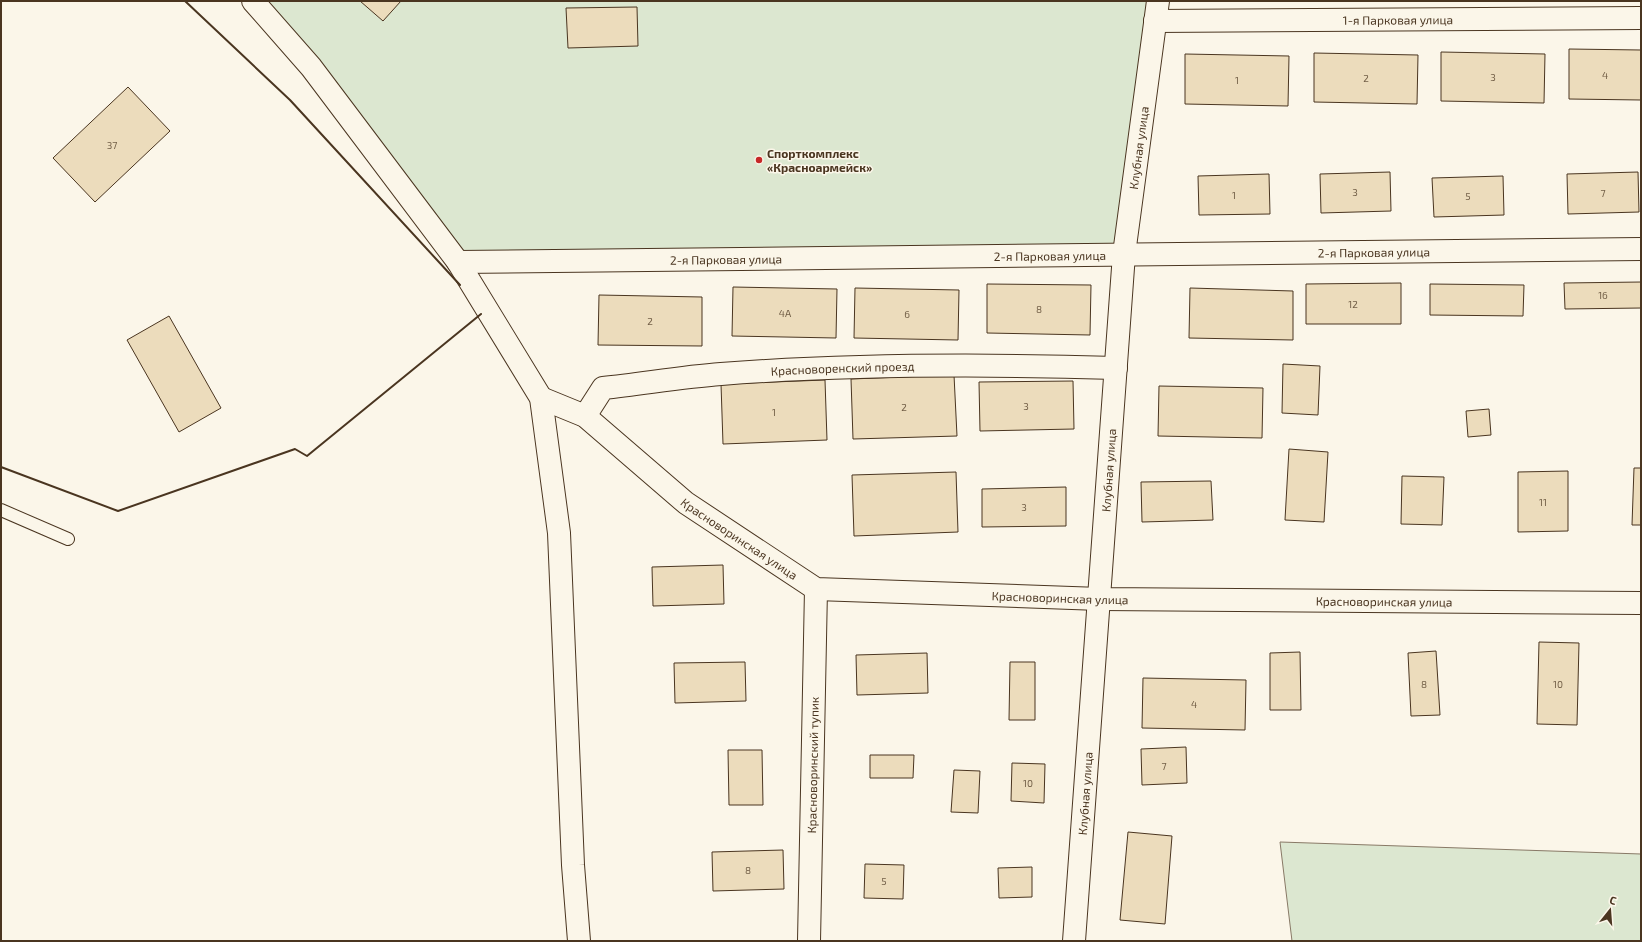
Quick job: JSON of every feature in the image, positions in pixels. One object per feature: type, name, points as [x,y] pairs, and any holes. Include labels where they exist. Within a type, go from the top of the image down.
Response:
[{"type":"street","points":[[253,1],[311,67],[458,262],[541,398],[559,533],[573,865],[579,941]]},
{"type":"street","name":"1-я Парковая улица","points":[[1156,11],[1641,18]]},
{"type":"street","name":"Клубная улица","points":[[1074,941],[1124,254],[1156,11]]},
{"type":"street","name":"2-я Парковая улица","points":[[458,262],[1641,249]]},
{"type":"street","name":"Красноворенский проезд","points":[[585,416],[604,388],[719,374],[850,366],[1009,364],[1116,368]]},
{"type":"street","name":"Красноворинская улица","points":[[541,398],[585,416],[686,503],[816,589],[1100,599],[1641,603]]},
{"type":"street","name":"Красноворинский тупик","points":[[809,941],[816,589]]},
{"type":"lane","points":[[1,510],[68,539]]},
{"type":"green space","name":"Спорткомплекс «Красноармейск»","points":[[253,1],[1158,1],[1124,254],[458,262]]},
{"type":"green space","points":[[1280,842],[1641,854],[1641,941],[1292,941]]},
{"type":"building","points":[[360,1],[401,1],[383,21]]},
{"type":"building","points":[[637,7],[638,46],[568,48],[566,8]]},
{"type":"building","points":[[1569,49],[1641,50],[1641,100],[1569,99]]},
{"type":"building","points":[[1441,52],[1545,54],[1544,103],[1441,101]]},
{"type":"building","points":[[1314,53],[1418,55],[1417,104],[1314,102]]},
{"type":"building","points":[[1185,54],[1289,56],[1288,106],[1185,104]]},
{"type":"building","points":[[128,87],[170,131],[95,202],[53,158]]},
{"type":"building","points":[[1390,172],[1391,211],[1321,213],[1320,174]]},
{"type":"building","points":[[1638,172],[1639,212],[1568,214],[1567,174]]},
{"type":"building","points":[[1269,174],[1270,214],[1199,215],[1198,176]]},
{"type":"building","points":[[1503,176],[1504,215],[1434,217],[1432,178]]},
{"type":"building","points":[[1641,282],[1641,308],[1565,309],[1564,283]]},
{"type":"building","points":[[1401,283],[1401,324],[1306,324],[1306,284]]},
{"type":"building","points":[[987,284],[1091,285],[1090,335],[987,333]]},
{"type":"building","points":[[1430,284],[1524,285],[1523,316],[1430,315]]},
{"type":"building","points":[[733,287],[837,289],[836,338],[732,336]]},
{"type":"building","points":[[855,288],[959,290],[958,340],[854,338]]},
{"type":"building","points":[[1190,288],[1293,291],[1293,340],[1189,338]]},
{"type":"building","points":[[599,295],[702,297],[702,346],[598,345]]},
{"type":"building","points":[[169,316],[221,408],[179,432],[127,340]]},
{"type":"building","points":[[1283,364],[1320,366],[1318,415],[1282,413]]},
{"type":"building","points":[[954,375],[957,436],[853,439],[851,379]]},
{"type":"building","points":[[825,380],[827,440],[723,444],[721,384]]},
{"type":"building","points":[[1073,381],[1074,429],[980,431],[979,382]]},
{"type":"building","points":[[1159,386],[1263,388],[1262,438],[1158,436]]},
{"type":"building","points":[[1489,409],[1491,435],[1468,437],[1466,411]]},
{"type":"building","points":[[1289,449],[1328,452],[1324,522],[1285,520]]},
{"type":"building","points":[[1634,468],[1641,468],[1641,525],[1632,525]]},
{"type":"building","points":[[1568,471],[1568,531],[1518,532],[1518,472]]},
{"type":"building","points":[[956,472],[958,532],[854,536],[852,475]]},
{"type":"building","points":[[1402,476],[1444,477],[1442,525],[1401,524]]},
{"type":"building","points":[[1211,481],[1213,520],[1142,522],[1141,482]]},
{"type":"building","points":[[1066,487],[1066,526],[982,527],[982,489]]},
{"type":"building","points":[[723,565],[724,604],[653,606],[652,567]]},
{"type":"building","points":[[1539,642],[1579,643],[1577,725],[1537,724]]},
{"type":"building","points":[[1436,651],[1440,715],[1411,716],[1408,653]]},
{"type":"building","points":[[1300,652],[1301,710],[1270,710],[1270,653]]},
{"type":"building","points":[[927,653],[928,693],[857,695],[856,655]]},
{"type":"building","points":[[745,662],[746,701],[675,703],[674,663]]},
{"type":"building","points":[[1010,662],[1035,662],[1035,720],[1009,720]]},
{"type":"building","points":[[1143,678],[1246,680],[1245,730],[1142,728]]},
{"type":"building","points":[[1186,747],[1187,783],[1142,785],[1141,749]]},
{"type":"building","points":[[728,750],[762,750],[763,805],[729,805]]},
{"type":"building","points":[[870,755],[914,755],[913,778],[870,778]]},
{"type":"building","points":[[1012,763],[1045,764],[1044,803],[1011,801]]},
{"type":"building","points":[[954,770],[980,771],[978,813],[951,812]]},
{"type":"building","points":[[1128,832],[1172,836],[1165,924],[1120,920]]},
{"type":"building","points":[[783,850],[784,889],[713,891],[712,852]]},
{"type":"building","points":[[865,864],[904,865],[903,899],[864,898]]},
{"type":"building","points":[[1032,867],[1032,897],[999,898],[998,868]]},
{"type":"wall","points":[[185,1],[290,100],[460,285]]},
{"type":"wall","points":[[1,467],[118,511],[295,449],[307,456],[481,314]]},
{"type":"place","name":"Спорткомплекс «Красноармейск»","points":[[759,160]]}]
